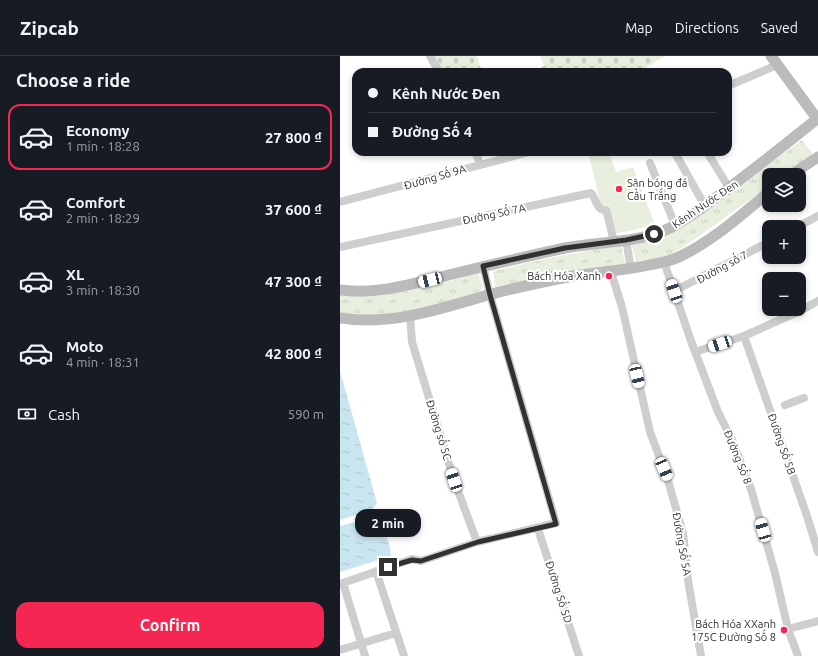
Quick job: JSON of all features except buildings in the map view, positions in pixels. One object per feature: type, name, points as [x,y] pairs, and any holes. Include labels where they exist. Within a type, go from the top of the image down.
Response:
[{"type":"street","points":[[430,56],[437,68]]},
{"type":"street","points":[[732,84],[774,59],[818,119]]},
{"type":"street","name":"Kênh Nước Đen","points":[[340,290],[366,291],[390,289],[565,248],[614,242],[654,234],[675,225],[705,206],[818,119]]},
{"type":"street","points":[[477,156],[480,164]]},
{"type":"street","name":"Đường Số 9A","points":[[340,202],[513,156]]},
{"type":"street","points":[[677,156],[705,206]]},
{"type":"street","points":[[710,156],[729,188]]},
{"type":"street","points":[[802,168],[818,157]]},
{"type":"street","points":[[650,163],[675,225]]},
{"type":"street","name":"Đường Số 7A","points":[[340,247],[591,193],[594,196],[600,210],[606,210],[608,212],[614,242]]},
{"type":"street","points":[[340,318],[371,321],[410,316],[490,295],[572,276],[631,269],[664,262],[680,257],[715,236],[762,198]]},
{"type":"street","points":[[806,223],[818,216]]},
{"type":"street","points":[[626,240],[631,269]]},
{"type":"street","name":"Đường số 7","points":[[674,291],[762,246]]},
{"type":"street","name":"Đường Số 8","points":[[664,262],[695,352],[718,412],[733,442],[751,489],[775,573],[788,629],[798,656]]},
{"type":"street","points":[[364,656],[342,583],[412,560],[421,561],[478,542],[556,524],[483,266]]},
{"type":"street","name":"Đường Số 5A","points":[[611,272],[622,308],[650,432],[667,477],[683,533],[688,580],[701,656]]},
{"type":"street","points":[[695,352],[744,336],[776,323],[818,301]]},
{"type":"street","name":"Đường số 5C","points":[[410,316],[412,342],[454,480],[478,542]]},
{"type":"street","name":"Đường Số 5B","points":[[744,336],[807,516],[818,552]]},
{"type":"street","points":[[785,405],[804,398]]},
{"type":"street","name":"Đường Số 5D","points":[[538,529],[579,656]]},
{"type":"street","points":[[376,571],[404,656]]},
{"type":"street","points":[[788,629],[818,621]]},
{"type":"street","points":[[340,650],[396,633]]},
{"type":"green space","points":[[431,56],[477,56],[481,68],[439,68]]},
{"type":"green space","points":[[540,56],[666,56],[645,68],[539,68],[544,66]]},
{"type":"green space","points":[[802,140],[813,155],[795,168],[764,168]]},
{"type":"green space","name":"Sân bóng đá Cầu Trắng","points":[[589,156],[610,156],[616,172],[633,167],[655,225],[614,234],[607,205],[601,206]]},
{"type":"green space","points":[[762,170],[762,191],[685,246],[669,255],[636,262],[631,243],[669,235],[701,215]]},
{"type":"green space","points":[[621,245],[625,264],[546,275],[495,287],[493,271],[554,257]]},
{"type":"green space","points":[[477,274],[479,275],[483,287],[482,290],[470,295],[430,306],[400,312],[385,314],[340,313],[340,294],[358,296],[392,294]]},
{"type":"water","points":[[340,371],[377,503],[372,510],[340,520]]},
{"type":"water","points":[[380,515],[390,547],[391,556],[340,572],[340,526]]},
{"type":"place","name":"Sân bóng đá Cầu Trắng","points":[[619,189]]},
{"type":"place","name":"Bách Hóa Xanh","points":[[609,276]]},
{"type":"place","name":"Bách Hóa XXanh 175C Đường Số 8","points":[[784,630]]},
{"type":"route","points":[[388,567],[412,560],[421,561],[478,542],[556,524],[483,266],[565,248],[626,240],[654,234]]}]
